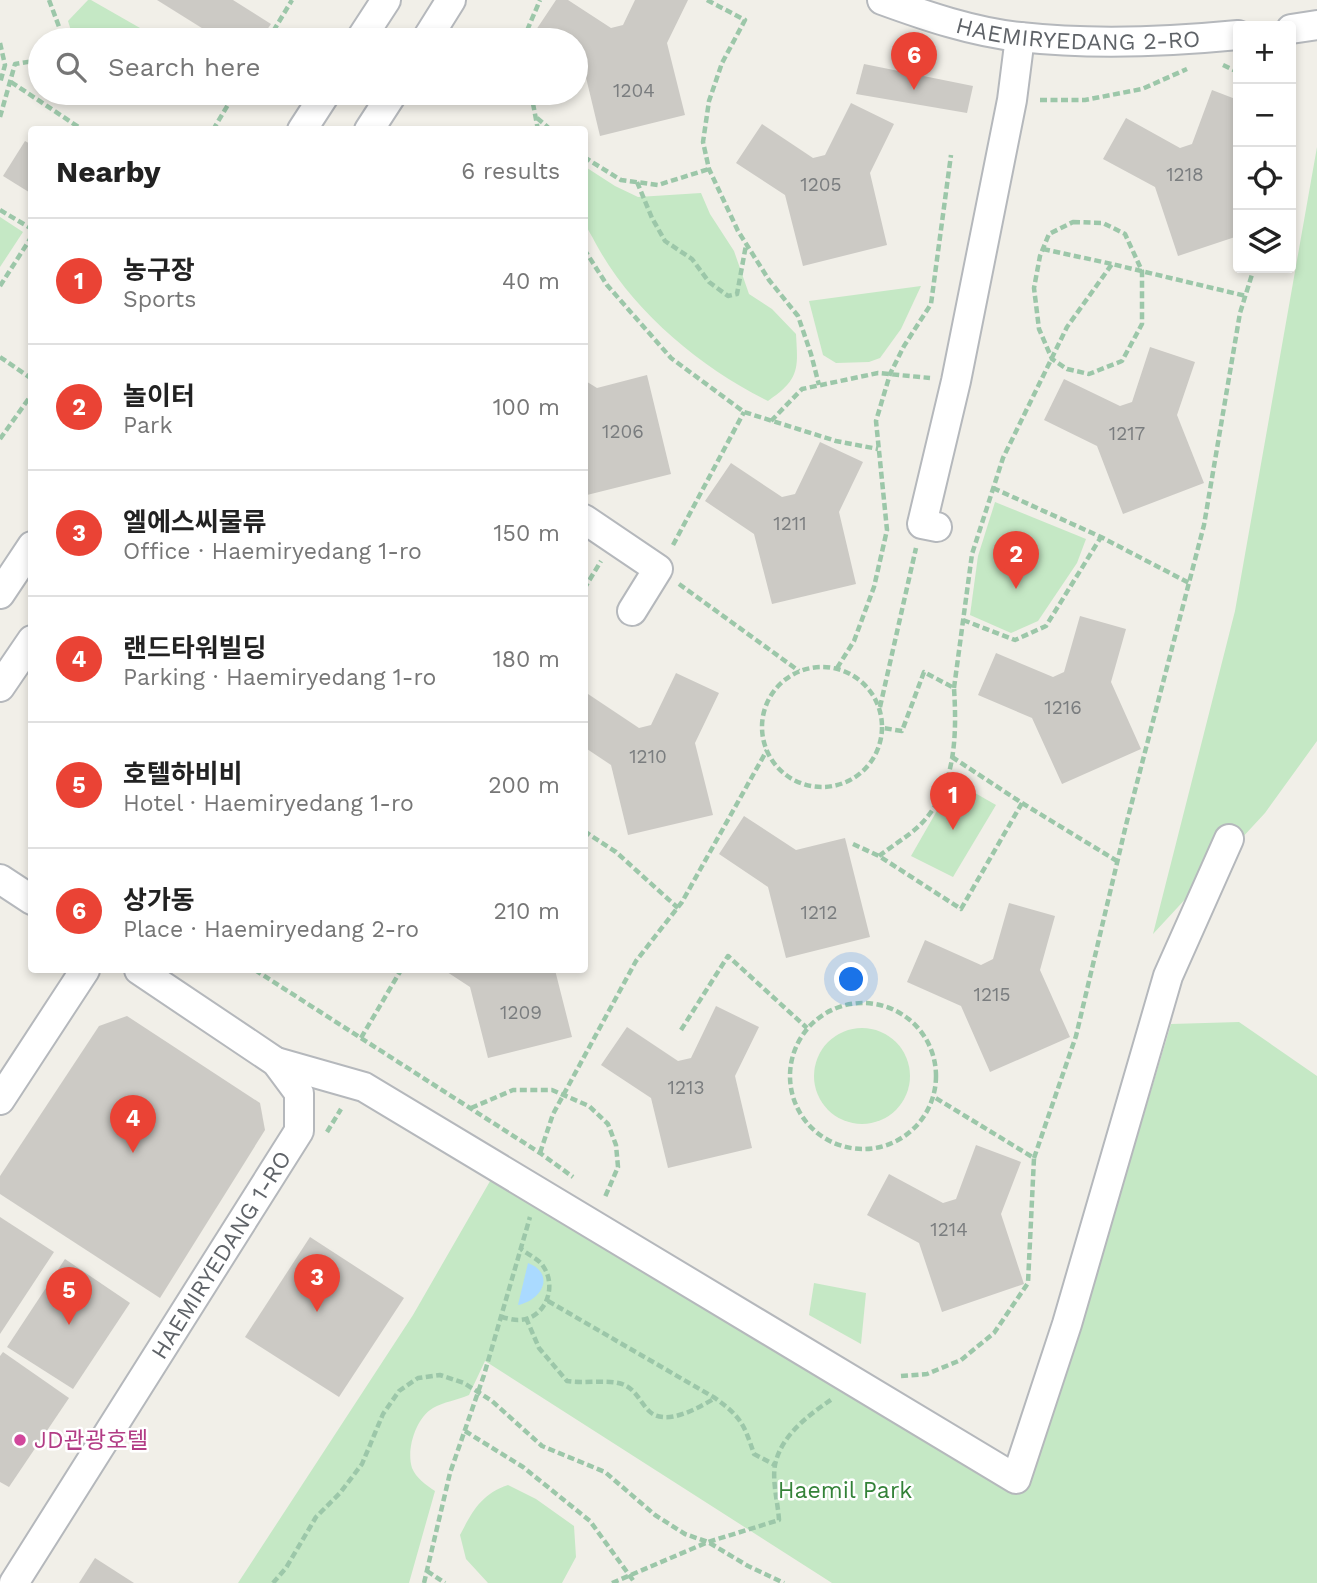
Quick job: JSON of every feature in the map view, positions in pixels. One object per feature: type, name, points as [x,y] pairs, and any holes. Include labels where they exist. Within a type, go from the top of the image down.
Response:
[{"type":"street","points":[[368,28],[386,0]]},
{"type":"street","points":[[434,28],[451,0]]},
{"type":"street","name":"HAEMIRYEDANG 2-RO","points":[[882,0],[929,17],[1020,37],[1114,42],[1233,35]]},
{"type":"street","points":[[1296,28],[1317,25]]},
{"type":"street","points":[[930,526],[1012,100],[1020,37]]},
{"type":"street","points":[[305,126],[318,105]]},
{"type":"street","points":[[372,126],[385,105]]},
{"type":"street","points":[[588,521],[664,561],[632,611]]},
{"type":"street","points":[[0,594],[28,552]]},
{"type":"street","points":[[0,687],[28,646]]},
{"type":"street","points":[[276,1062],[364,1087],[1016,1479],[1067,1324],[1168,976],[1229,839]]},
{"type":"street","points":[[0,879],[28,897]]},
{"type":"street","points":[[0,1100],[83,973]]},
{"type":"street","name":"HAEMIRYEDANG 1-RO","points":[[14,1583],[299,1131],[299,1093],[276,1062],[143,973]]},
{"type":"path","points":[[49,0],[60,28]]},
{"type":"path","points":[[275,28],[292,0]]},
{"type":"path","points":[[528,28],[540,0]]},
{"type":"path","points":[[707,0],[746,20],[722,63],[709,101],[703,142],[709,169],[738,231],[769,280],[798,316],[819,385]]},
{"type":"path","points":[[0,43],[5,65],[0,83]]},
{"type":"path","points":[[0,117],[15,64],[28,62]]},
{"type":"path","points":[[1212,65],[1222,64],[1233,70]]},
{"type":"path","points":[[1012,100],[1085,100],[1119,94],[1142,89],[1192,67]]},
{"type":"path","points":[[11,82],[28,93]]},
{"type":"path","points":[[46,105],[77,126]]},
{"type":"path","points":[[215,126],[228,105]]},
{"type":"path","points":[[534,105],[537,126]]},
{"type":"path","points":[[536,117],[546,126]]},
{"type":"path","points":[[837,668],[854,641],[874,587],[887,530],[876,421],[890,374],[931,304],[951,155]]},
{"type":"path","points":[[588,159],[621,180],[658,185],[709,169]]},
{"type":"path","points":[[637,182],[665,241],[692,259],[709,282],[728,296],[737,294],[747,244]]},
{"type":"path","points":[[0,210],[28,227]]},
{"type":"path","points":[[1073,222],[1103,223],[1125,234],[1142,271],[1142,324],[1122,361],[1089,373],[1068,369],[1052,359],[1038,329],[1034,288],[1049,234],[1073,222]]},
{"type":"path","points":[[0,286],[28,242]]},
{"type":"path","points":[[1043,249],[1246,296]]},
{"type":"path","points":[[588,255],[607,285],[671,358],[744,412],[836,441],[878,449]]},
{"type":"path","points":[[879,856],[919,826],[940,799],[955,746],[954,688],[972,554],[993,488],[1003,458],[1068,327],[1112,264]]},
{"type":"path","points":[[899,1376],[927,1374],[961,1360],[994,1333],[1028,1283],[1034,1158],[1076,1036],[1117,861],[1204,525],[1240,313],[1253,273]]},
{"type":"path","points":[[0,358],[28,376]]},
{"type":"path","points":[[771,421],[803,389],[819,385],[878,373],[956,381]]},
{"type":"path","points":[[0,439],[28,400]]},
{"type":"path","points":[[744,412],[664,561],[800,671]]},
{"type":"path","points":[[993,488],[1101,537],[1189,583]]},
{"type":"path","points":[[880,708],[930,526]]},
{"type":"path","points":[[963,620],[1015,640],[1046,626],[1101,537]]},
{"type":"path","points":[[818,667],[837,668],[855,676],[870,690],[880,708],[883,729],[878,748],[867,766],[851,779],[832,786],[811,785],[792,778],[777,766],[767,750],[762,732],[764,713],[771,695],[783,681],[800,671],[818,667]]},
{"type":"path","points":[[883,729],[902,731],[924,672],[954,688]]},
{"type":"path","points":[[424,1583],[450,1473],[479,1393],[537,1192],[540,1153],[554,1114],[636,961],[678,908],[767,750]]},
{"type":"path","points":[[952,757],[1117,861]]},
{"type":"path","points":[[853,844],[879,856],[961,909],[1022,803]]},
{"type":"path","points":[[588,834],[616,852],[678,908]]},
{"type":"path","points":[[681,1030],[728,956],[807,1028]]},
{"type":"path","points":[[260,973],[583,1183]]},
{"type":"path","points":[[361,1039],[399,973]]},
{"type":"path","points":[[850,1004],[874,1004],[898,1012],[917,1027],[931,1048],[936,1072],[934,1097],[924,1118],[907,1135],[886,1146],[863,1150],[839,1146],[818,1134],[802,1117],[792,1095],[789,1072],[795,1048],[807,1028],[827,1013],[850,1004]]},
{"type":"path","points":[[470,1109],[513,1090],[552,1090],[589,1106],[608,1125],[616,1146],[618,1167],[605,1197]]},
{"type":"path","points":[[934,1097],[1034,1158]]},
{"type":"path","points":[[326,1133],[341,1110],[352,1104]]},
{"type":"path","points":[[594,1190],[615,1204]]},
{"type":"path","points":[[501,1317],[519,1320],[526,1318],[539,1312],[548,1301],[549,1282],[543,1265],[521,1249]]},
{"type":"path","points":[[548,1301],[715,1398],[736,1413],[747,1431],[754,1454],[775,1465]]},
{"type":"path","points":[[526,1318],[539,1348],[567,1381],[583,1384],[620,1383],[632,1389],[650,1412],[661,1418],[698,1408],[715,1398]]},
{"type":"path","points":[[273,1583],[286,1568],[316,1517],[340,1493],[362,1464],[383,1414],[399,1391],[418,1378],[440,1376],[464,1383],[479,1393],[512,1417],[542,1446],[605,1472],[655,1515],[685,1534],[708,1542],[748,1566],[785,1583]]},
{"type":"path","points":[[612,1583],[708,1542],[779,1520],[775,1465],[785,1441],[829,1401],[857,1384]]},
{"type":"path","points":[[465,1431],[523,1467],[590,1521],[635,1583]]},
{"type":"path","points":[[428,1571],[445,1583]]},
{"type":"green space","points":[[91,0],[140,28],[70,28],[68,21]]},
{"type":"green space","points":[[1317,147],[1317,741],[1265,813],[1153,934],[1235,611]]},
{"type":"green space","points":[[588,169],[638,197],[701,193],[710,214],[734,251],[749,294],[772,309],[796,334],[795,372],[786,386],[768,401],[693,354],[649,315],[611,269],[588,229]]},
{"type":"green space","points":[[0,217],[23,232],[0,267]]},
{"type":"green space","points":[[921,286],[901,329],[880,358],[869,362],[836,363],[823,355],[809,301]]},
{"type":"green space","points":[[995,502],[1086,539],[1077,563],[1038,621],[1011,633],[970,615],[978,556]]},
{"type":"green space","points":[[954,781],[996,805],[953,877],[911,856]]},
{"type":"green space","name":"Haemil Park","points":[[1239,1022],[1317,1076],[1317,1583],[832,1583],[485,1361],[469,1395],[433,1408],[417,1426],[410,1452],[412,1468],[425,1484],[435,1491],[409,1583],[238,1583],[413,1315],[493,1176],[1011,1489],[1120,1194],[1171,1024]]},
{"type":"green space","points":[[862,1028],[880,1032],[896,1042],[906,1058],[910,1076],[906,1094],[896,1110],[880,1120],[862,1124],[844,1120],[828,1110],[818,1094],[814,1076],[818,1058],[828,1042],[844,1032]]},
{"type":"green space","points":[[814,1283],[866,1293],[861,1344],[809,1315]]},
{"type":"green space","points":[[508,1485],[536,1499],[574,1526],[576,1557],[562,1583],[488,1583],[466,1559],[460,1535],[469,1519],[484,1499]]},
{"type":"water","points":[[528,1263],[542,1274],[542,1286],[534,1298],[518,1305]]},
{"type":"building","points":[[157,0],[233,0],[271,24],[268,28],[202,28]]},
{"type":"building","points":[[556,0],[568,0],[611,28],[623,25],[635,0],[688,0],[667,43],[685,115],[600,136],[588,86],[588,28],[537,28]]},
{"type":"building","points":[[864,64],[973,86],[967,113],[856,94]]},
{"type":"building","points":[[1212,90],[1233,98],[1233,238],[1178,256],[1155,187],[1103,159],[1126,118],[1180,148],[1192,144]]},
{"type":"building","points":[[851,103],[894,124],[870,173],[887,245],[803,266],[785,195],[736,163],[762,124],[813,158],[825,155]]},
{"type":"building","points":[[25,141],[28,143],[28,192],[3,176]]},
{"type":"building","points":[[1150,347],[1195,362],[1177,415],[1204,483],[1123,514],[1097,446],[1044,420],[1064,379],[1120,406],[1132,402]]},
{"type":"building","points":[[647,375],[671,474],[588,495],[588,382],[597,388]]},
{"type":"building","points":[[820,442],[863,462],[839,512],[856,584],[772,604],[754,534],[705,501],[731,463],[782,497],[795,494]]},
{"type":"building","points":[[1080,616],[1126,629],[1111,682],[1141,749],[1062,784],[1032,718],[978,695],[996,653],[1053,677],[1064,672]]},
{"type":"building","points":[[676,673],[719,693],[695,743],[713,815],[628,835],[611,765],[588,750],[588,694],[639,728],[651,725]]},
{"type":"building","points":[[744,816],[796,850],[845,838],[870,937],[786,958],[768,887],[719,854]]},
{"type":"building","points":[[1009,903],[1055,916],[1040,970],[1070,1037],[990,1072],[961,1006],[907,982],[925,940],[981,965],[993,959]]},
{"type":"building","points":[[449,973],[556,973],[572,1037],[488,1058],[470,987]]},
{"type":"building","points":[[716,1006],[759,1027],[735,1076],[752,1148],[668,1168],[651,1098],[601,1065],[627,1027],[678,1061],[691,1058]]},
{"type":"building","points":[[127,1016],[260,1103],[265,1130],[160,1298],[0,1194],[0,1176],[99,1026]]},
{"type":"building","points":[[976,1145],[1021,1162],[1001,1214],[1024,1284],[942,1312],[919,1243],[867,1215],[889,1174],[943,1203],[956,1199]]},
{"type":"building","points":[[0,1217],[54,1252],[0,1334]]},
{"type":"building","points":[[310,1237],[404,1298],[339,1397],[245,1337]]},
{"type":"building","points":[[65,1259],[130,1303],[73,1389],[7,1347]]},
{"type":"building","name":"JD관광호텔","points":[[3,1352],[69,1398],[9,1487],[0,1482],[0,1356]]},
{"type":"building","points":[[95,1558],[134,1583],[79,1583]]},
{"type":"place","name":"상가동","points":[[914,90]]},
{"type":"place","name":"놀이터","points":[[1016,589]]},
{"type":"place","name":"농구장","points":[[953,830]]},
{"type":"place","name":"랜드타워빌딩","points":[[133,1153]]},
{"type":"place","name":"엘에스씨물류","points":[[317,1312]]},
{"type":"place","name":"호텔하비비","points":[[69,1325]]},
{"type":"place","name":"JD관광호텔","points":[[20,1440]]}]
